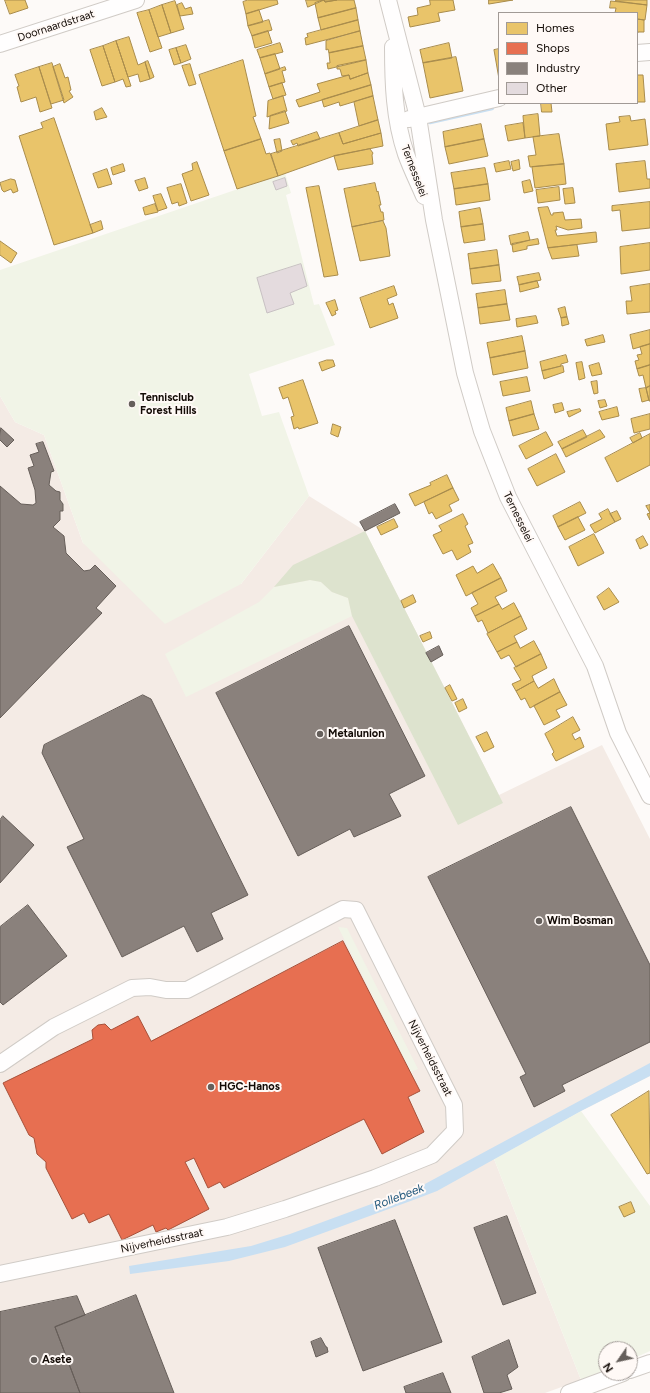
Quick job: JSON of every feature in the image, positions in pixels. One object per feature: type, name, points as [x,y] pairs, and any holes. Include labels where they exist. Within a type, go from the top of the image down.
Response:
[{"type":"street","name":"Doornaardstraat","points":[[0,44],[136,0]]},
{"type":"street","name":"Ternesselei","points":[[388,0],[418,117],[434,220],[465,373],[485,438],[508,497],[594,666],[618,733],[650,796]]},
{"type":"street","name":"Ternesselei","points":[[394,27],[392,86],[398,121],[406,153],[434,220]]},
{"type":"street","points":[[638,53],[650,52]]},
{"type":"street","points":[[398,121],[498,98]]},
{"type":"street","name":"Nijverheidsstraat","points":[[0,1064],[54,1027],[132,988],[150,986],[166,990],[187,990],[343,909],[356,910],[454,1105],[455,1131],[432,1155],[376,1178],[285,1210],[227,1227],[0,1274]]},
{"type":"street","points":[[638,1367],[650,1363]]},
{"type":"street","points":[[569,1393],[601,1381]]},
{"type":"shaded area","name":"Tennisclub Forest Hills","points":[[285,173],[291,193],[286,195],[314,305],[319,304],[335,345],[249,374],[262,416],[279,412],[309,496],[241,584],[165,624],[83,543],[44,435],[15,422],[0,396],[0,270]]},
{"type":"shaded area","points":[[0,396],[15,422],[44,435],[83,543],[241,584],[309,496],[365,531],[499,795],[602,745],[650,839],[650,1076],[581,1111],[494,1159],[581,1380],[545,1393],[0,1393]]},
{"type":"shaded area","points":[[310,580],[321,582],[332,592],[348,598],[352,616],[186,697],[165,654],[259,602],[274,587]]},
{"type":"shaded area","points":[[338,927],[347,928],[418,1069],[411,1072]]},
{"type":"shaded area","points":[[581,1111],[650,1206],[650,1351],[638,1356],[638,1341],[598,1341],[598,1373],[581,1380],[494,1159]]},
{"type":"green space","points":[[365,531],[503,803],[458,825],[352,616],[348,598],[332,592],[321,582],[310,580],[274,587],[293,565]]},
{"type":"water","name":"Rollebeek","points":[[650,1063],[650,1076],[581,1111],[437,1191],[285,1247],[229,1261],[130,1274],[129,1266],[251,1246],[290,1234],[423,1185]]},
{"type":"building: Homes","points":[[5,0],[25,0],[28,8],[10,14]]},
{"type":"building: Homes","points":[[248,0],[277,0],[278,4],[246,14],[243,2]]},
{"type":"building: Homes","points":[[306,0],[324,0],[308,7]]},
{"type":"building: Homes","points":[[324,0],[337,0],[325,2]]},
{"type":"building: Homes","points":[[324,0],[325,2],[354,0],[356,8],[318,18],[315,3]]},
{"type":"building: Homes","points":[[430,0],[453,0],[455,10],[438,13],[440,21],[410,27],[408,17],[418,15],[417,8],[430,5]]},
{"type":"building: Homes","points":[[489,0],[513,0],[489,4]]},
{"type":"building: Homes","points":[[647,0],[647,5],[616,1]]},
{"type":"building: Homes","points":[[175,1],[184,29],[171,33],[162,5]]},
{"type":"building: Homes","points":[[611,1],[647,5],[645,20],[638,19],[638,12],[615,12],[616,8],[610,8]]},
{"type":"building: Homes","points":[[182,3],[185,9],[191,7],[193,14],[180,16],[177,5]]},
{"type":"building: Homes","points":[[162,5],[171,33],[158,37],[149,10]]},
{"type":"building: Homes","points":[[356,8],[358,20],[321,30],[318,18]]},
{"type":"building: Homes","points":[[149,10],[162,48],[150,52],[137,13]]},
{"type":"building: Homes","points":[[259,10],[263,22],[248,26],[246,14]]},
{"type":"building: Homes","points":[[638,19],[644,20],[644,32],[638,32]]},
{"type":"building: Homes","points":[[269,20],[272,30],[252,36],[248,26]]},
{"type":"building: Homes","points":[[358,20],[360,31],[306,45],[305,38],[308,37],[307,34]]},
{"type":"building: Homes","points":[[268,31],[272,43],[255,48],[252,36]]},
{"type":"building: Homes","points":[[360,31],[363,46],[329,53],[328,49],[326,50],[326,41]]},
{"type":"building: Homes","points":[[129,37],[138,65],[145,62],[150,79],[140,82],[138,74],[128,77],[116,41]]},
{"type":"building: Homes","points":[[116,41],[131,86],[126,87],[123,79],[115,82],[103,46]]},
{"type":"building: Homes","points":[[280,43],[283,52],[260,58],[257,50]]},
{"type":"building: Homes","points":[[449,43],[452,58],[423,63],[420,50]]},
{"type":"building: Homes","points":[[186,45],[191,59],[181,63],[176,48]]},
{"type":"building: Homes","points":[[103,46],[115,82],[102,86],[90,50]]},
{"type":"building: Homes","points":[[363,46],[366,60],[328,69],[327,63],[330,63],[329,53]]},
{"type":"building: Homes","points":[[176,48],[181,63],[174,65],[169,50]]},
{"type":"building: Homes","points":[[498,49],[498,73],[494,50]]},
{"type":"building: Homes","points":[[275,54],[280,69],[265,74],[260,58]]},
{"type":"building: Homes","points":[[456,57],[463,91],[430,98],[423,63]]},
{"type":"building: Homes","points":[[243,60],[256,116],[253,117],[261,139],[224,151],[199,75]]},
{"type":"building: Homes","points":[[366,60],[368,73],[350,79],[349,75],[342,76],[340,69],[337,69],[337,66]]},
{"type":"building: Homes","points":[[148,61],[154,77],[150,79],[145,62]]},
{"type":"building: Homes","points":[[52,63],[64,100],[51,104],[39,67]]},
{"type":"building: Homes","points":[[60,64],[65,78],[68,77],[71,90],[69,91],[73,97],[64,103],[53,67]]},
{"type":"building: Homes","points":[[190,64],[196,84],[189,86],[182,66]]},
{"type":"building: Homes","points":[[39,67],[52,108],[40,112],[36,97],[21,102],[17,87],[19,86],[15,75]]},
{"type":"building: Homes","points":[[285,67],[286,70],[282,71],[285,82],[269,87],[265,74]]},
{"type":"building: Homes","points":[[368,73],[371,85],[299,107],[296,100],[320,92],[317,84],[349,75],[350,79]]},
{"type":"building: Homes","points":[[638,75],[643,75],[645,102],[638,102]]},
{"type":"building: Homes","points":[[282,83],[286,95],[273,99],[269,87]]},
{"type":"building: Homes","points":[[371,85],[373,96],[340,106],[339,102],[324,107],[322,100]]},
{"type":"building: Homes","points":[[283,96],[287,111],[267,117],[268,101]]},
{"type":"building: Homes","points":[[373,96],[378,120],[359,126],[354,102]]},
{"type":"building: Homes","points":[[541,104],[551,104],[552,112],[542,112]]},
{"type":"building: Homes","points":[[102,108],[107,117],[96,120],[94,112]]},
{"type":"building: Homes","points":[[285,111],[289,123],[269,129],[270,116]]},
{"type":"building: Homes","points":[[538,114],[540,136],[525,138],[523,116]]},
{"type":"building: Homes","points":[[630,116],[631,121],[645,119],[648,145],[609,150],[606,124],[620,122],[619,117]]},
{"type":"building: Homes","points":[[54,118],[93,233],[54,245],[19,136],[43,128],[41,123]]},
{"type":"building: Homes","points":[[378,120],[381,133],[343,144],[339,133]]},
{"type":"building: Homes","points":[[523,123],[525,138],[508,141],[505,126]]},
{"type":"building: Homes","points":[[481,124],[484,139],[445,147],[443,132]]},
{"type":"building: Homes","points":[[317,132],[320,139],[298,146],[297,143],[293,145],[291,141]]},
{"type":"building: Homes","points":[[339,133],[343,144],[381,133],[383,146],[334,156],[278,176],[271,154]]},
{"type":"building: Homes","points":[[559,134],[564,164],[530,167],[528,156],[536,155],[533,137]]},
{"type":"building: Homes","points":[[261,139],[266,154],[270,153],[278,176],[237,189],[224,151]]},
{"type":"building: Homes","points":[[280,139],[282,151],[277,153],[274,140]]},
{"type":"building: Homes","points":[[484,139],[488,156],[449,164],[445,147]]},
{"type":"building: Homes","points":[[370,149],[373,153],[373,164],[338,170],[334,156]]},
{"type":"building: Homes","points":[[519,160],[520,169],[513,171],[511,162]]},
{"type":"building: Homes","points":[[509,161],[511,169],[496,172],[494,164]]},
{"type":"building: Homes","points":[[645,161],[647,179],[650,179],[650,188],[619,192],[616,164]]},
{"type":"building: Homes","points":[[197,162],[209,195],[191,201],[182,174],[193,170],[192,164]]},
{"type":"building: Homes","points":[[123,164],[125,171],[113,175],[111,168]]},
{"type":"building: Homes","points":[[564,164],[566,184],[535,188],[532,167]]},
{"type":"building: Homes","points":[[485,168],[488,184],[454,189],[451,173]]},
{"type":"building: Homes","points":[[107,169],[112,184],[98,188],[93,174]]},
{"type":"building: Homes","points":[[145,178],[148,188],[139,191],[135,181]]},
{"type":"building: Homes","points":[[11,179],[15,180],[18,191],[13,193],[11,189],[4,192],[0,183]]},
{"type":"building: Homes","points":[[530,180],[533,191],[524,193],[522,182]]},
{"type":"building: Homes","points":[[375,183],[381,205],[379,205],[381,212],[383,212],[384,220],[352,227],[344,189]]},
{"type":"building: Homes","points":[[181,184],[187,203],[179,206],[178,202],[172,204],[167,188]]},
{"type":"building: Homes","points":[[488,184],[490,200],[456,205],[454,189]]},
{"type":"building: Homes","points":[[319,186],[338,275],[324,277],[306,188]]},
{"type":"building: Homes","points":[[559,187],[560,200],[538,203],[536,190]]},
{"type":"building: Homes","points":[[573,188],[575,203],[565,204],[563,189]]},
{"type":"building: Homes","points":[[161,194],[167,208],[158,211],[153,196]]},
{"type":"building: Homes","points":[[650,202],[650,228],[622,231],[620,210],[612,211],[612,206]]},
{"type":"building: Homes","points":[[155,204],[158,212],[145,215],[143,208]]},
{"type":"building: Homes","points":[[548,207],[551,215],[553,215],[553,213],[563,212],[565,220],[581,219],[582,228],[568,230],[556,226],[557,230],[555,230],[557,236],[596,232],[597,242],[548,248],[538,208]]},
{"type":"building: Homes","points":[[480,208],[483,224],[461,227],[459,212]]},
{"type":"building: Homes","points":[[101,221],[103,229],[93,233],[90,225]]},
{"type":"building: Homes","points":[[383,221],[386,228],[390,256],[360,261],[352,227]]},
{"type":"building: Homes","points":[[483,224],[485,240],[464,243],[461,227]]},
{"type":"building: Homes","points":[[528,232],[530,240],[511,245],[509,236]]},
{"type":"building: Homes","points":[[538,239],[539,244],[527,246],[527,249],[513,252],[512,244]]},
{"type":"building: Homes","points":[[0,241],[17,253],[11,263],[0,255]]},
{"type":"building: Homes","points":[[650,243],[650,270],[621,274],[620,247]]},
{"type":"building: Homes","points":[[577,245],[579,256],[552,259],[548,248]]},
{"type":"building: Homes","points":[[497,250],[499,265],[470,269],[468,254]]},
{"type":"building: Homes","points":[[499,265],[501,281],[472,284],[470,269]]},
{"type":"building: Homes","points":[[539,273],[541,280],[519,285],[517,277]]},
{"type":"building: Homes","points":[[537,281],[539,287],[520,292],[519,285]]},
{"type":"building: Homes","points":[[650,284],[650,312],[627,314],[626,301],[632,301],[630,287]]},
{"type":"building: Homes","points":[[394,286],[397,295],[387,299],[389,305],[393,303],[398,318],[370,328],[360,298]]},
{"type":"building: Homes","points":[[505,290],[507,304],[478,308],[476,294]]},
{"type":"building: Homes","points":[[335,300],[338,310],[335,311],[336,314],[332,316],[326,303]]},
{"type":"building: Homes","points":[[507,304],[510,320],[480,324],[478,308]]},
{"type":"building: Homes","points":[[565,307],[567,317],[561,318],[558,309]]},
{"type":"building: Homes","points":[[536,316],[538,323],[517,327],[516,319]]},
{"type":"building: Homes","points":[[567,317],[569,324],[562,326],[561,318]]},
{"type":"building: Homes","points":[[650,330],[650,344],[633,349],[630,335]]},
{"type":"building: Homes","points":[[603,335],[605,342],[587,346],[585,340]]},
{"type":"building: Homes","points":[[522,336],[525,351],[490,358],[487,343]]},
{"type":"building: Homes","points":[[650,344],[650,365],[637,369],[635,361],[639,360],[637,355],[642,354],[640,347]]},
{"type":"building: Homes","points":[[525,351],[528,368],[493,375],[490,358]]},
{"type":"building: Homes","points":[[566,355],[568,362],[561,364],[561,366],[542,371],[540,362]]},
{"type":"building: Homes","points":[[327,360],[333,360],[335,366],[322,371],[319,363]]},
{"type":"building: Homes","points":[[582,362],[585,378],[579,380],[576,363]]},
{"type":"building: Homes","points":[[599,363],[602,374],[592,376],[589,366]]},
{"type":"building: Homes","points":[[650,365],[650,386],[646,388],[643,375],[639,376],[637,369]]},
{"type":"building: Homes","points":[[563,366],[564,372],[544,379],[542,371]]},
{"type":"building: Homes","points":[[527,377],[530,391],[503,396],[500,382]]},
{"type":"building: Homes","points":[[303,380],[318,423],[299,429],[298,427],[294,429],[291,417],[294,416],[288,397],[283,399],[279,388]]},
{"type":"building: Homes","points":[[597,381],[598,393],[594,394],[591,382]]},
{"type":"building: Homes","points":[[650,386],[650,401],[649,401],[646,388]]},
{"type":"building: Homes","points":[[646,388],[649,400],[642,402],[639,389]]},
{"type":"building: Homes","points":[[605,400],[607,406],[600,408],[598,401]]},
{"type":"building: Homes","points":[[531,401],[534,414],[509,421],[506,408]]},
{"type":"building: Homes","points":[[562,403],[564,410],[555,413],[553,405]]},
{"type":"building: Homes","points":[[617,407],[619,416],[602,420],[599,412]]},
{"type":"building: Homes","points":[[580,409],[581,411],[569,417],[567,412]]},
{"type":"building: Homes","points":[[534,414],[539,429],[513,436],[509,421]]},
{"type":"building: Homes","points":[[650,414],[650,429],[634,433],[631,419]]},
{"type":"building: Homes","points":[[333,424],[341,427],[338,437],[331,434]]},
{"type":"building: Homes","points":[[583,430],[587,437],[562,449],[558,442]]},
{"type":"building: Homes","points":[[600,430],[605,437],[566,457],[562,449]]},
{"type":"building: Homes","points":[[546,432],[553,445],[526,459],[519,446]]},
{"type":"building: Homes","points":[[640,433],[642,438],[633,443],[630,438]]},
{"type":"building: Homes","points":[[650,434],[650,465],[617,482],[605,458]]},
{"type":"building: Homes","points":[[556,454],[565,472],[537,486],[528,469]]},
{"type":"building: Homes","points":[[447,475],[453,488],[415,506],[409,494],[431,485],[430,483]]},
{"type":"building: Homes","points":[[453,488],[459,500],[449,505],[452,511],[436,519],[432,512],[429,514],[424,502]]},
{"type":"building: Homes","points":[[580,502],[586,513],[558,527],[553,516]]},
{"type":"building: Homes","points":[[650,505],[650,513],[646,506]]},
{"type":"building: Homes","points":[[608,509],[615,522],[595,533],[590,525],[602,519],[599,514]]},
{"type":"building: Homes","points":[[617,511],[621,519],[615,522],[610,514]]},
{"type":"building: Homes","points":[[650,513],[650,520],[647,514]]},
{"type":"building: Homes","points":[[463,514],[468,524],[465,526],[473,543],[468,545],[471,552],[457,560],[452,550],[443,554],[433,535],[442,531],[439,526]]},
{"type":"building: Homes","points":[[578,517],[585,530],[565,540],[558,527]]},
{"type":"building: Homes","points":[[394,519],[398,527],[381,535],[377,527]]},
{"type":"building: Homes","points":[[594,534],[604,553],[578,566],[569,547]]},
{"type":"building: Homes","points":[[643,536],[648,545],[640,549],[636,540]]},
{"type":"building: Homes","points":[[493,564],[501,578],[466,596],[456,575],[473,566],[477,573]]},
{"type":"building: Homes","points":[[501,578],[507,591],[495,597],[499,604],[475,616],[471,608],[478,604],[472,593]]},
{"type":"building: Homes","points":[[609,588],[619,602],[604,610],[597,597]]},
{"type":"building: Homes","points":[[413,595],[416,602],[404,608],[401,601]]},
{"type":"building: Homes","points":[[514,603],[521,616],[488,633],[482,620],[478,622],[475,616],[499,604],[502,609]]},
{"type":"building: Homes","points":[[521,616],[527,629],[514,636],[517,642],[497,652],[487,634]]},
{"type":"building: Homes","points":[[430,632],[432,638],[423,642],[420,636]]},
{"type":"building: Homes","points":[[534,641],[541,654],[516,667],[509,655],[501,659],[497,652],[517,642],[520,648]]},
{"type":"building: Homes","points":[[541,654],[547,668],[532,676],[534,681],[516,691],[512,684],[521,680],[514,668]]},
{"type":"building: Homes","points":[[554,679],[560,692],[530,708],[525,698],[521,700],[516,691],[534,681],[538,688]]},
{"type":"building: Homes","points":[[450,685],[457,699],[452,701],[445,688]]},
{"type":"building: Homes","points":[[560,692],[567,705],[556,710],[560,717],[544,725],[534,706]]},
{"type":"building: Homes","points":[[463,699],[467,708],[459,712],[455,703]]},
{"type":"building: Homes","points":[[573,717],[580,730],[572,734],[575,740],[580,737],[584,747],[556,761],[552,754],[554,752],[545,734]]},
{"type":"building: Homes","points":[[487,732],[494,747],[484,752],[476,737]]},
{"type":"building: Homes","points":[[649,1091],[650,1173],[647,1174],[611,1115]]},
{"type":"building: Homes","points":[[631,1202],[635,1212],[624,1217],[619,1207]]},
{"type":"building: Shops","name":"HGC-Hanos","points":[[343,941],[420,1091],[408,1097],[424,1132],[382,1154],[364,1119],[224,1188],[220,1182],[208,1188],[194,1158],[185,1162],[209,1209],[168,1230],[166,1228],[156,1232],[153,1225],[122,1240],[109,1214],[89,1223],[84,1213],[72,1219],[46,1168],[46,1162],[37,1154],[34,1138],[29,1135],[3,1083],[93,1039],[92,1030],[98,1025],[105,1024],[111,1030],[138,1016],[151,1041]]},
{"type":"building: Industry","points":[[1,428],[14,440],[7,447],[0,440]]},
{"type":"building: Industry","points":[[43,442],[54,471],[51,472],[49,485],[56,491],[60,492],[60,500],[63,504],[63,511],[60,511],[60,520],[53,527],[64,536],[66,553],[84,571],[90,570],[95,565],[116,586],[96,608],[102,613],[0,718],[0,486],[21,504],[33,505],[36,503],[35,490],[28,468],[34,466],[30,455],[39,452],[36,444]]},
{"type":"building: Industry","points":[[395,504],[400,513],[365,531],[360,522]]},
{"type":"building: Industry","name":"Metalunion","points":[[349,626],[425,776],[389,794],[401,816],[354,837],[350,829],[298,856],[216,693]]},
{"type":"building: Industry","points":[[439,646],[443,655],[431,662],[426,653]]},
{"type":"building: Industry","points":[[143,695],[151,699],[248,895],[211,913],[223,939],[197,952],[184,926],[122,957],[67,847],[84,839],[42,753],[44,745]]},
{"type":"building: Industry","name":"Wim Bosman","points":[[571,807],[650,965],[650,1042],[562,1085],[565,1091],[534,1107],[520,1077],[526,1074],[428,877]]},
{"type":"building: Industry","points":[[3,816],[34,845],[0,883],[0,820]]},
{"type":"building: Industry","points":[[28,905],[67,956],[3,1005],[0,1002],[0,927]]},
{"type":"building: Industry","points":[[507,1216],[536,1293],[503,1305],[474,1228]]},
{"type":"building: Industry","points":[[395,1220],[442,1342],[363,1371],[318,1248]]},
{"type":"building: Industry","points":[[136,1295],[174,1393],[80,1393],[55,1327]]},
{"type":"building: Industry","name":"Asete","points":[[77,1296],[85,1315],[55,1327],[80,1393],[0,1393],[0,1312]]},
{"type":"building: Industry","points":[[321,1338],[327,1347],[328,1352],[316,1357],[311,1342]]},
{"type":"building: Industry","points":[[509,1340],[518,1367],[507,1375],[512,1389],[499,1393],[484,1393],[472,1357]]},
{"type":"building: Industry","points":[[443,1373],[451,1393],[406,1393],[404,1387]]},
{"type":"building: Other","points":[[285,178],[287,186],[276,190],[273,182]]},
{"type":"building: Other","points":[[301,264],[307,286],[290,293],[294,304],[267,313],[257,278]]},
{"type":"waterway","points":[[430,122],[492,108]]},
{"type":"place","name":"Tennisclub Forest Hills","points":[[132,404]]},
{"type":"place","name":"Metalunion","points":[[320,734]]},
{"type":"place","name":"Wim Bosman","points":[[539,921]]},
{"type":"place","name":"HGC-Hanos","points":[[211,1087]]},
{"type":"place","name":"Asete","points":[[34,1360]]}]
